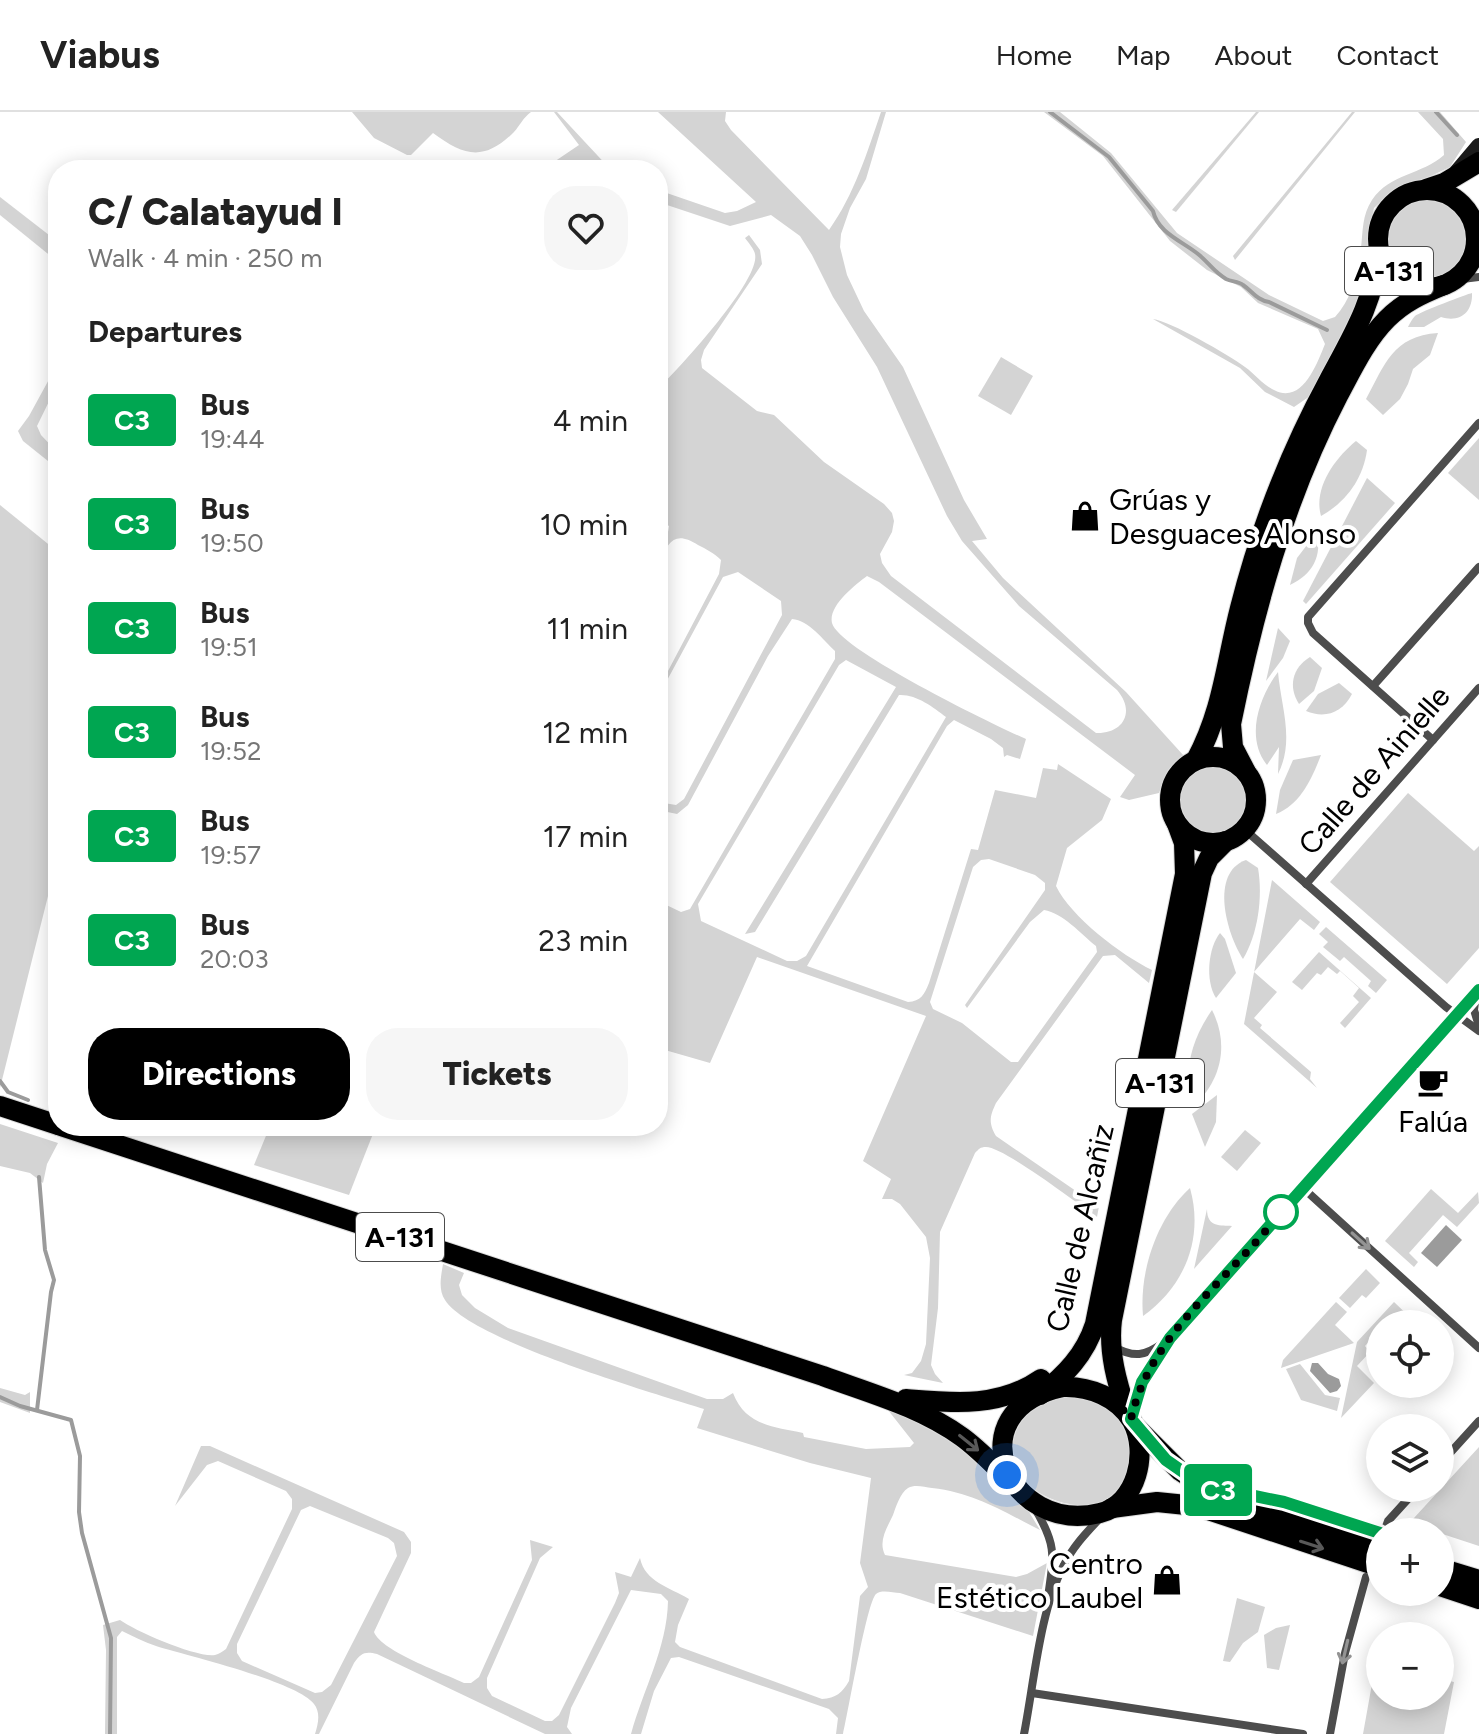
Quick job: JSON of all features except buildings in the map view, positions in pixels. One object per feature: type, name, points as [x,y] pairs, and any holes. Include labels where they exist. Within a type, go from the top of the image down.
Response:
[{"type":"main road","points":[[1455,177],[1479,146]]},
{"type":"main road","name":"A-131","points":[[1177,824],[1170,806],[1172,788],[1180,773],[1196,760],[1216,720],[1240,609],[1268,518],[1304,430],[1366,312],[1377,274],[1379,226],[1400,198],[1455,177],[1479,162]]},
{"type":"main road","name":"A-131","points":[[1226,841],[1244,829],[1254,814],[1256,797],[1233,747],[1231,724],[1259,600],[1297,486],[1330,412],[1375,332],[1405,303],[1449,282],[1470,263],[1477,232],[1465,207],[1445,193],[1422,190]]},
{"type":"main road","name":"A-131","points":[[1379,250],[1398,279],[1420,288],[1449,282]]},
{"type":"main road","points":[[1196,760],[1212,757],[1227,759],[1246,772]]},
{"type":"main road","points":[[1177,824],[1199,841],[1226,841]]},
{"type":"main road","name":"Calle de Alcañiz","points":[[1036,1397],[1071,1368],[1085,1349],[1095,1324],[1185,874],[1184,843],[1177,824]]},
{"type":"main road","name":"Calle de Alcañiz","points":[[1130,1419],[1111,1345],[1112,1320],[1202,873],[1209,858],[1226,841]]},
{"type":"main road","name":"A-131","points":[[0,1106],[48,1122]]},
{"type":"main road","name":"A-131","points":[[91,1136],[823,1376],[934,1407],[980,1412],[1002,1409],[1063,1387],[1087,1389],[1108,1398],[1130,1419],[1139,1447],[1136,1476],[1128,1494],[1108,1510],[1089,1515],[1051,1510],[1029,1498],[972,1444],[950,1429],[914,1411],[823,1376]]},
{"type":"main road","points":[[906,1399],[974,1403],[1010,1395],[1033,1384],[1053,1369],[1069,1351],[1103,1287]]},
{"type":"main road","name":"A-131","points":[[1013,1483],[1003,1465],[1004,1436],[1013,1418],[1036,1397]]},
{"type":"main road","points":[[1130,1419],[1166,1460],[1209,1490],[1366,1543]]},
{"type":"main road","points":[[1108,1510],[1157,1502],[1196,1506],[1366,1569]]},
{"type":"main road","points":[[1454,1572],[1479,1580]]},
{"type":"main road","points":[[1454,1591],[1479,1599]]},
{"type":"street","points":[[1449,282],[1479,277]]},
{"type":"street","points":[[1433,740],[1313,633],[1308,623],[1311,612],[1479,423]]},
{"type":"street","points":[[1373,686],[1479,567]]},
{"type":"street","name":"Calle de Ainielle","points":[[1306,884],[1479,688]]},
{"type":"street","points":[[1244,829],[1457,1015],[1479,1029]]},
{"type":"street","points":[[1130,1419],[1142,1382],[1170,1338],[1478,992]]},
{"type":"street","points":[[1478,992],[1474,1010],[1479,1029]]},
{"type":"street","points":[[1303,1188],[1479,1348]]},
{"type":"street","points":[[1111,1345],[1140,1355],[1152,1351],[1170,1338]]},
{"type":"street","points":[[1454,1449],[1479,1421]]},
{"type":"street","points":[[1024,1734],[1045,1621],[1053,1547],[1047,1529],[1029,1498]]},
{"type":"street","points":[[1391,1518],[1405,1502]]},
{"type":"street","points":[[1045,1621],[1063,1566],[1108,1510]]},
{"type":"street","points":[[1330,1734],[1345,1653],[1366,1592]]},
{"type":"street","points":[[1032,1693],[1303,1734]]},
{"type":"shaded area","points":[[352,112],[531,112],[503,142],[483,152],[464,151],[433,133],[411,155],[407,155],[374,138]]},
{"type":"shaded area","points":[[554,112],[602,160],[557,160],[579,145]]},
{"type":"shaded area","points":[[658,112],[726,112],[725,121],[731,130],[829,230],[853,188],[881,112],[886,112],[866,179],[850,208],[841,234],[840,247],[847,275],[864,311],[903,367],[964,500],[987,539],[972,541],[1003,578],[1126,692],[1184,756],[1168,770],[1159,793],[1129,800],[1120,797],[1135,775],[879,582],[867,576],[844,596],[834,610],[832,623],[861,651],[920,686],[1026,739],[1020,759],[1004,757],[1003,748],[991,739],[954,720],[947,726],[807,966],[908,1002],[919,999],[929,983],[971,849],[978,850],[995,790],[1036,798],[1043,768],[1057,770],[1058,764],[1111,799],[1102,820],[1067,848],[1056,886],[1073,910],[1098,934],[1152,970],[1149,983],[1115,955],[1103,956],[996,1103],[991,1119],[996,1136],[1089,1200],[1101,1195],[1097,1217],[995,1149],[981,1148],[975,1153],[940,1232],[938,1308],[931,1365],[943,1383],[904,1375],[912,1373],[921,1361],[926,1344],[930,1258],[926,1237],[900,1204],[892,1199],[882,1199],[891,1179],[863,1161],[926,1016],[757,957],[710,1063],[668,1051],[668,906],[681,912],[690,909],[835,659],[835,651],[815,631],[792,619],[768,656],[688,805],[677,814],[668,812],[668,804],[676,805],[684,799],[782,615],[781,601],[738,572],[723,577],[668,679],[668,671],[719,574],[721,560],[710,551],[683,539],[673,540],[668,546],[668,378],[716,324],[745,283],[755,254],[745,238],[749,235],[760,250],[762,264],[704,350],[702,368],[757,411],[774,415],[824,462],[884,504],[894,521],[892,532],[880,554],[891,576],[1096,733],[1120,726],[1126,706],[1117,690],[1019,606],[962,541],[947,516],[877,367],[833,297],[800,236],[771,215],[730,226],[668,205],[668,193],[725,213],[756,202]],"holes":[[[846,660],[896,687],[745,934],[755,932],[899,695],[918,699],[946,717],[806,956],[797,961],[787,961],[701,921],[698,904],[839,665]],[[989,859],[1035,875],[1045,883],[1045,890],[965,1005],[967,1008],[1030,922],[1044,910],[1072,925],[1096,946],[1097,952],[1018,1062],[1011,1062],[962,1023],[933,1009],[930,1002],[973,867],[981,860]]]},
{"type":"shaded area","points":[[1044,112],[1060,112],[1111,153],[1177,233],[1269,295],[1323,321],[1335,317],[1350,294],[1358,267],[1365,217],[1372,200],[1388,184],[1444,155],[1443,139],[1418,112],[1440,112],[1466,142],[1450,167],[1394,189],[1374,208],[1368,236],[1368,269],[1361,295],[1310,396],[1294,407],[1265,392],[1240,368],[1153,319],[1213,347],[1245,367],[1270,388],[1284,393],[1300,387],[1313,371],[1325,344],[1318,329],[1258,303],[1241,287],[1207,270],[1170,241],[1103,156]]},
{"type":"shaded area","points":[[1259,112],[1176,212],[1172,210]]},
{"type":"shaded area","points":[[1355,112],[1235,260],[1233,256]]},
{"type":"shaded area","points":[[0,197],[48,234],[48,254],[0,215]]},
{"type":"shaded area","points":[[1428,197],[1444,200],[1463,216],[1470,239],[1467,255],[1451,274],[1428,281],[1412,278],[1393,262],[1386,239],[1389,223],[1405,204]]},
{"type":"shaded area","points":[[1472,293],[1470,306],[1464,315],[1454,319],[1441,317],[1424,327],[1408,327],[1419,314]]},
{"type":"shaded area","points":[[1438,333],[1430,355],[1413,369],[1400,399],[1383,415],[1366,399],[1385,364],[1400,346],[1410,340]]},
{"type":"shaded area","points":[[1001,357],[1033,376],[1011,415],[978,396]]},
{"type":"shaded area","points":[[48,381],[48,403],[37,426],[48,442],[48,461],[23,441],[18,431]]},
{"type":"shaded area","points":[[1479,438],[1479,500],[1448,473]]},
{"type":"shaded area","points":[[1356,441],[1367,450],[1362,471],[1345,497],[1321,516],[1319,505],[1323,484],[1334,465]]},
{"type":"shaded area","points":[[1367,478],[1395,503],[1306,604],[1303,601]]},
{"type":"shaded area","points":[[0,505],[48,544],[48,896],[0,1088]]},
{"type":"shaded area","points":[[1317,532],[1318,549],[1314,563],[1305,575],[1290,585],[1297,558]]},
{"type":"shaded area","points":[[1278,628],[1290,641],[1283,658],[1266,681]]},
{"type":"shaded area","points":[[1310,657],[1322,668],[1314,691],[1299,704],[1294,691],[1294,678],[1299,667]]},
{"type":"shaded area","points":[[1278,672],[1286,723],[1286,749],[1278,774],[1279,747],[1267,765],[1260,754],[1256,730],[1260,705]]},
{"type":"shaded area","points":[[1339,683],[1352,694],[1343,706],[1326,714],[1306,711],[1318,694]]},
{"type":"shaded area","points":[[1321,755],[1299,797],[1276,814],[1280,790],[1293,760]]},
{"type":"shaded area","points":[[1220,765],[1242,780],[1248,800],[1246,814],[1238,825],[1227,833],[1206,835],[1188,825],[1180,814],[1178,793],[1188,775],[1199,767]]},
{"type":"shaded area","points":[[1408,793],[1474,851],[1479,846],[1479,948],[1447,984],[1330,882]]},
{"type":"shaded area","points":[[1246,860],[1258,868],[1260,891],[1256,927],[1243,959],[1227,921],[1225,891],[1235,867]]},
{"type":"shaded area","points":[[1272,880],[1320,922],[1314,930],[1300,919],[1254,972]]},
{"type":"shaded area","points":[[1326,927],[1387,980],[1376,993],[1368,986],[1371,981],[1344,957],[1340,961],[1323,947],[1328,942],[1319,934]]},
{"type":"shaded area","points":[[1220,933],[1225,939],[1236,973],[1216,998],[1210,983],[1209,965]]},
{"type":"shaded area","points":[[1319,952],[1371,998],[1345,1028],[1340,1023],[1359,1002],[1353,996],[1359,988],[1340,971],[1337,974],[1328,967],[1321,975],[1317,973],[1302,990],[1292,982]]},
{"type":"shaded area","points":[[1254,972],[1277,992],[1254,1018],[1262,1025],[1260,1028],[1311,1072],[1310,1079],[1317,1088],[1244,1024]]},
{"type":"shaded area","points":[[1212,1010],[1221,1037],[1220,1063],[1209,1087],[1191,1108],[1188,1082],[1191,1057],[1199,1033]]},
{"type":"shaded area","points":[[1217,1095],[1216,1122],[1205,1147],[1192,1114]]},
{"type":"shaded area","points":[[0,1124],[58,1143],[47,1164],[43,1183],[30,1173],[0,1166]]},
{"type":"shaded area","points":[[1245,1130],[1261,1143],[1237,1171],[1221,1157]]},
{"type":"shaded area","points":[[266,1136],[372,1136],[349,1195],[254,1165]]},
{"type":"shaded area","points":[[1190,1188],[1194,1225],[1188,1260],[1170,1290],[1143,1316],[1144,1281],[1153,1246],[1168,1214]]},
{"type":"shaded area","points":[[1431,1189],[1458,1213],[1478,1192],[1479,1203],[1457,1227],[1443,1215],[1409,1253],[1418,1262],[1414,1267],[1385,1241]]},
{"type":"shaded area","points":[[1207,1209],[1209,1220],[1232,1226],[1194,1269]]},
{"type":"shaded area","points":[[1446,1225],[1462,1240],[1437,1267],[1421,1253]]},
{"type":"shaded area","points":[[443,1264],[464,1273],[459,1285],[462,1295],[475,1308],[508,1328],[707,1399],[723,1399],[733,1393],[745,1412],[761,1423],[803,1433],[804,1437],[866,1449],[910,1447],[914,1443],[888,1410],[958,1445],[1023,1502],[1040,1530],[975,1498],[947,1490],[914,1486],[908,1488],[899,1500],[886,1530],[883,1550],[885,1555],[1016,1577],[1047,1563],[1033,1636],[900,1593],[881,1592],[872,1601],[843,1734],[836,1734],[838,1718],[829,1709],[679,1657],[671,1658],[654,1691],[641,1734],[631,1734],[659,1652],[668,1601],[661,1594],[631,1590],[571,1708],[567,1727],[572,1734],[545,1734],[377,1654],[366,1653],[354,1663],[319,1734],[315,1734],[318,1711],[303,1695],[265,1678],[156,1646],[122,1631],[117,1637],[117,1734],[105,1734],[106,1650],[103,1625],[120,1620],[152,1637],[206,1655],[215,1655],[226,1649],[292,1509],[292,1499],[286,1491],[218,1461],[207,1465],[175,1506],[201,1446],[210,1446],[404,1532],[411,1542],[411,1553],[374,1632],[379,1640],[401,1654],[464,1683],[471,1683],[479,1677],[532,1560],[530,1540],[553,1547],[540,1558],[487,1678],[487,1688],[492,1696],[545,1721],[552,1721],[559,1715],[615,1603],[619,1593],[615,1572],[631,1577],[640,1558],[652,1578],[689,1599],[678,1625],[675,1642],[680,1647],[822,1699],[841,1692],[849,1681],[860,1596],[868,1587],[860,1563],[871,1478],[810,1463],[697,1428],[704,1409],[565,1364],[489,1332],[461,1316],[445,1300],[441,1287]],"holes":[[[310,1506],[394,1543],[397,1556],[331,1685],[315,1693],[242,1661],[237,1653],[237,1644],[301,1510]]]},
{"type":"shaded area","points":[[1366,1269],[1380,1283],[1366,1298],[1362,1295],[1350,1308],[1339,1298]]},
{"type":"shaded area","points":[[1336,1302],[1347,1312],[1335,1325],[1354,1343],[1281,1368],[1283,1360]]},
{"type":"shaded area","points":[[1394,1302],[1402,1310],[1387,1310]]},
{"type":"shaded area","points":[[1366,1332],[1366,1356],[1357,1366],[1366,1375],[1366,1391],[1341,1418],[1357,1342]]},
{"type":"shaded area","points":[[1312,1363],[1318,1363],[1328,1374],[1339,1379],[1341,1386],[1337,1391],[1330,1393],[1310,1371]]},
{"type":"shaded area","points":[[1300,1364],[1325,1395],[1340,1398],[1337,1411],[1301,1400],[1286,1369]]},
{"type":"shaded area","points":[[0,1388],[25,1395],[30,1392],[30,1413],[0,1402]]},
{"type":"shaded area","points":[[1063,1396],[1085,1397],[1100,1403],[1110,1410],[1124,1429],[1129,1452],[1127,1476],[1118,1493],[1102,1503],[1082,1505],[1061,1502],[1040,1493],[1024,1480],[1014,1463],[1013,1442],[1025,1418],[1038,1407]]},
{"type":"shaded area","points":[[1479,1447],[1479,1546],[1454,1538],[1454,1518],[1414,1518],[1429,1502],[1454,1502],[1454,1474]]},
{"type":"shaded area","points":[[1237,1598],[1265,1607],[1258,1632],[1243,1643],[1230,1662],[1223,1661]]},
{"type":"shaded area","points":[[1290,1625],[1279,1670],[1267,1668],[1264,1635]]},
{"type":"shaded area","points":[[1367,1710],[1449,1710],[1444,1734],[1363,1734]]},
{"type":"waterway","points":[[1050,112],[1109,157],[1153,211],[1160,225],[1218,273],[1241,284],[1261,299],[1327,330]]},
{"type":"waterway","points":[[1436,112],[1457,135]]},
{"type":"waterway","points":[[0,1081],[8,1092],[28,1100]]},
{"type":"waterway","points":[[37,1410],[54,1280],[45,1250],[39,1177]]},
{"type":"waterway","points":[[0,1397],[71,1420],[80,1456],[79,1512],[82,1533],[111,1638],[110,1734]]},
{"type":"bus line","name":"C3","points":[[1366,1528],[1284,1502],[1226,1490],[1209,1490],[1166,1460],[1131,1419],[1142,1382],[1170,1338],[1479,990]]},
{"type":"place","name":"Grúas y Desguaces Alonso","points":[[1085,516]]},
{"type":"place","name":"Falúa","points":[[1433,1082]]},
{"type":"place","name":"Centro Estético Laubel","points":[[1167,1580]]},
{"type":"route","points":[[1007,1475],[1002,1456],[1007,1426],[1020,1409],[1051,1390],[1075,1387],[1099,1393],[1131,1419],[1142,1382],[1170,1338],[1281,1212]]}]
